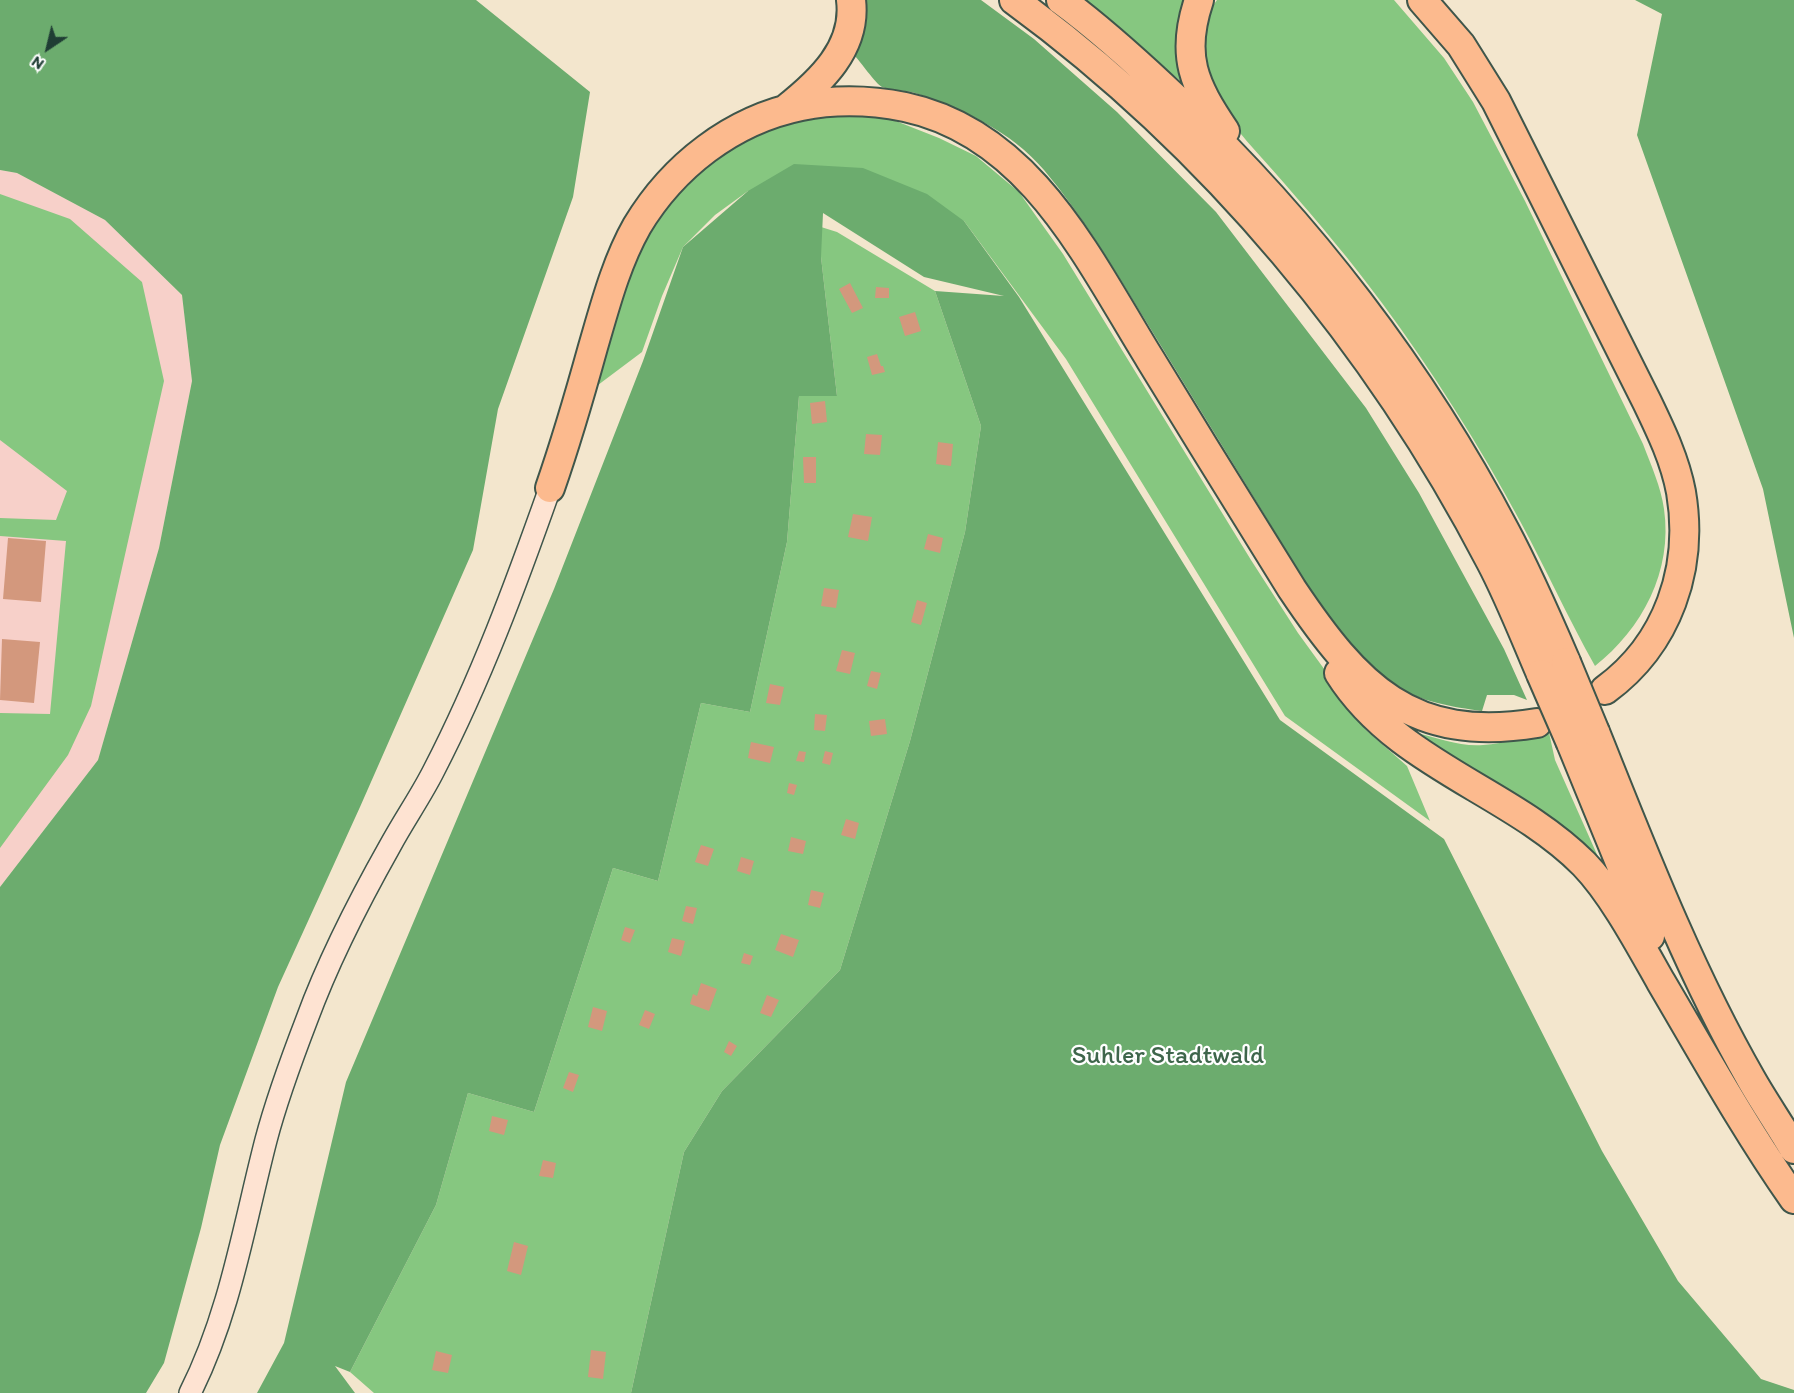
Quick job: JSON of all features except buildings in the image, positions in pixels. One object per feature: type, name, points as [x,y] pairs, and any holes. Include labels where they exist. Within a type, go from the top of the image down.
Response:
[{"type":"highway","points":[[786,110],[819,80],[839,54],[848,34],[851,0]]},
{"type":"highway","points":[[1014,0],[1052,28],[1140,102],[1237,199],[1282,251],[1396,401],[1448,484],[1492,564],[1554,668]]},
{"type":"highway","points":[[1060,0],[1142,67],[1213,134],[1307,237],[1367,313],[1418,386],[1470,469],[1505,531],[1554,668],[1583,738],[1644,922],[1679,1003],[1720,1083]]},
{"type":"highway","points":[[1199,0],[1191,28],[1190,44],[1195,79],[1212,111],[1255,178]]},
{"type":"highway","points":[[1422,0],[1461,45],[1496,101],[1647,402],[1667,447],[1677,478],[1683,505],[1684,536],[1682,564],[1676,594],[1645,652],[1630,669],[1605,690]]},
{"type":"highway","points":[[550,488],[624,252],[643,217],[676,175],[706,148],[736,130],[786,110],[819,103],[850,101],[910,108],[972,133],[1014,163],[1047,200],[1081,248],[1292,589],[1318,628],[1351,668],[1374,688],[1401,706],[1432,719],[1468,727],[1537,723]]},
{"type":"highway","points":[[1292,589],[1342,678],[1380,723],[1427,758],[1549,833],[1586,866],[1628,924],[1720,1083],[1794,1199]]},
{"type":"highway","points":[[1583,738],[1648,863],[1703,985],[1750,1078],[1794,1149]]},
{"type":"main road","points":[[190,1393],[225,1306],[278,1097],[307,1018],[354,914],[435,769],[472,691],[504,614],[550,488]]},
{"type":"shaded area","points":[[0,170],[17,173],[105,220],[182,295],[192,381],[159,548],[98,760],[0,887]]},
{"type":"green space","points":[[0,0],[476,0],[590,92],[573,197],[498,409],[473,550],[278,987],[220,1145],[201,1228],[164,1363],[146,1393],[0,1393],[0,887],[98,760],[159,548],[192,381],[182,295],[105,220],[17,173],[0,170]]},
{"type":"green space","points":[[865,0],[981,0],[1034,39],[1117,112],[1216,212],[1366,408],[1419,493],[1504,649],[1527,700],[1514,695],[1487,695],[1482,711],[1427,700],[1396,686],[1356,651],[1338,630],[1306,584],[1111,264],[1086,225],[1044,170],[1017,144],[968,114],[915,93],[882,87],[854,55],[862,38]]},
{"type":"green space","points":[[1086,0],[1194,0],[1192,91]]},
{"type":"green space","points":[[1217,0],[1394,0],[1444,58],[1473,102],[1525,201],[1643,444],[1663,501],[1666,532],[1659,576],[1640,616],[1627,635],[1595,666],[1530,539],[1472,437],[1437,382],[1358,272],[1238,130],[1214,95],[1205,73],[1203,47],[1206,21]]},
{"type":"green space","points":[[1635,0],[1794,0],[1794,638],[1763,489],[1637,135],[1662,14]]},
{"type":"green space","points":[[841,113],[878,114],[939,138],[976,156],[1019,192],[1063,254],[1298,633],[1366,730],[1407,766],[1430,821],[1285,716],[1066,359],[964,221],[748,191],[715,215],[683,247],[642,352],[598,385],[623,275],[649,224],[695,173],[749,137],[793,120]]},
{"type":"green space","name":"Suhler Stadtwald","points":[[794,164],[863,168],[927,194],[964,221],[1019,297],[1280,720],[1444,839],[1602,1151],[1678,1281],[1761,1379],[1794,1390],[1794,1393],[631,1393],[684,1152],[722,1091],[840,970],[910,741],[965,532],[981,426],[935,291],[1004,296],[924,277],[823,213],[821,257],[837,396],[799,396],[787,542],[750,712],[701,703],[658,881],[613,868],[534,1112],[468,1093],[436,1205],[350,1372],[335,1366],[355,1393],[257,1393],[284,1343],[346,1082],[554,589],[643,361],[683,247],[748,191]]},
{"type":"green space","points":[[0,194],[70,219],[142,282],[164,381],[91,706],[68,755],[0,848],[0,713],[50,714],[66,541],[0,536],[0,518],[56,520],[67,491],[0,440]]},
{"type":"green space","points":[[821,227],[837,232],[935,291],[981,426],[965,532],[910,741],[840,970],[722,1091],[684,1152],[631,1393],[374,1393],[350,1372],[436,1205],[468,1093],[534,1112],[613,868],[658,881],[701,703],[750,712],[787,542],[799,396],[837,396],[821,257]]},
{"type":"green space","points":[[1548,728],[1555,760],[1603,868],[1431,748],[1417,733],[1458,743],[1483,745],[1508,741]]}]
